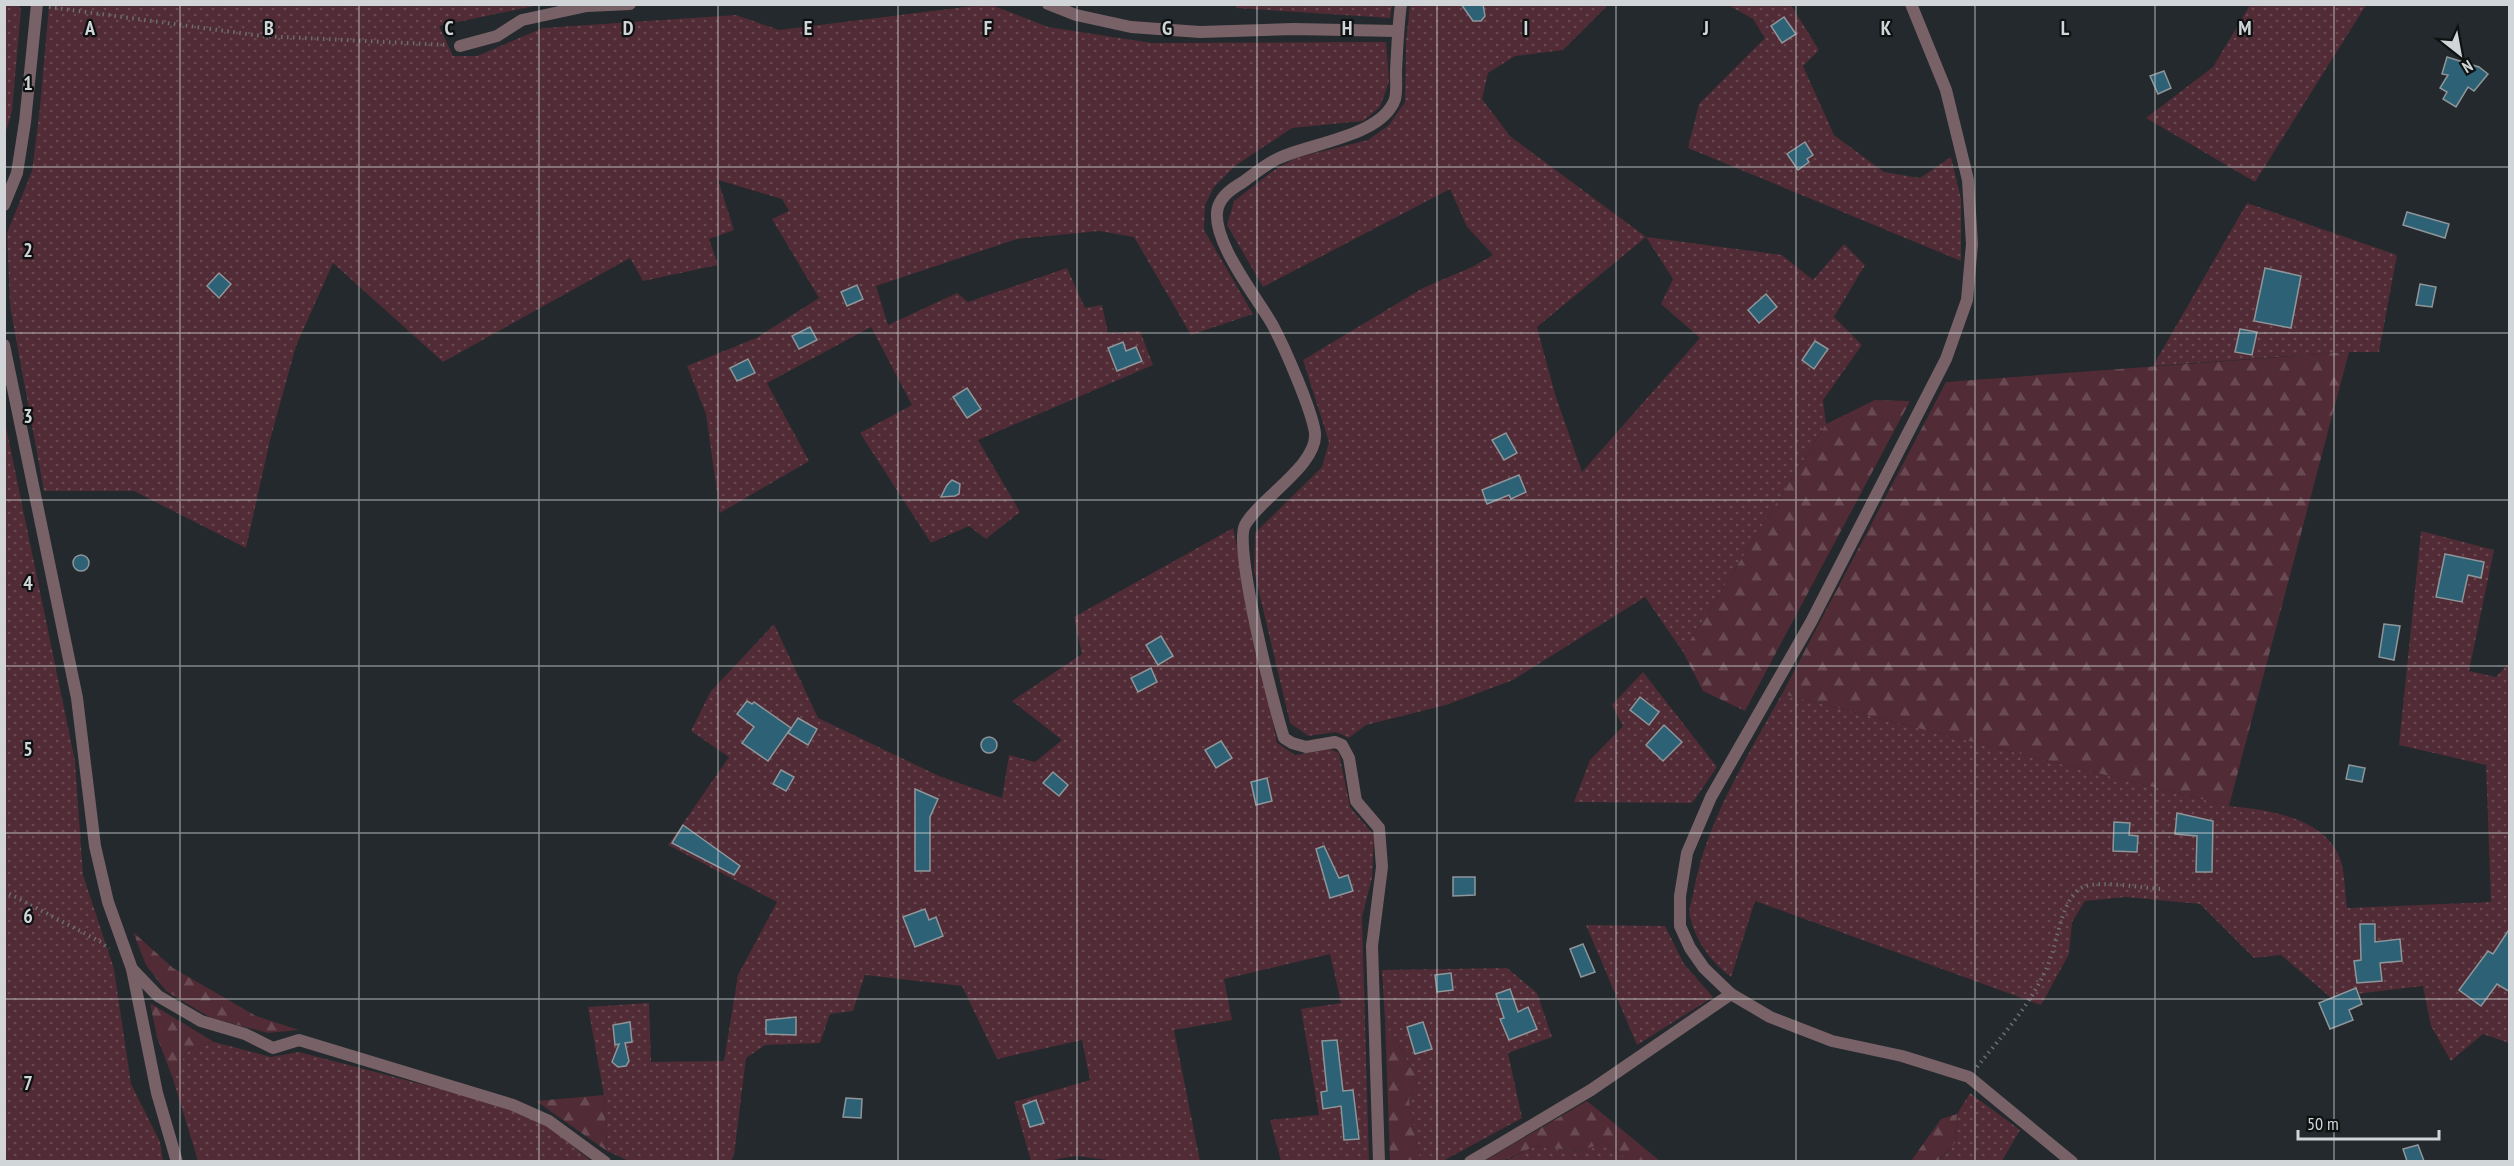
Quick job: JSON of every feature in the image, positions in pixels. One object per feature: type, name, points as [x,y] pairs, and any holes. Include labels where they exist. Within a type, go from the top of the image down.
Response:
[{"type":"street","points":[[460,46],[497,36],[522,20],[586,6],[630,4]]},
{"type":"street","points":[[1048,4],[1077,15],[1131,27],[1200,32],[1293,29],[1398,31]]},
{"type":"street","points":[[1379,1161],[1372,946],[1382,867],[1378,828],[1356,801],[1349,758],[1342,746],[1335,742],[1306,747],[1284,738],[1255,622],[1242,549],[1244,526],[1306,459],[1315,445],[1315,432],[1305,400],[1273,326],[1220,236],[1217,218],[1218,206],[1227,193],[1276,160],[1307,147],[1355,133],[1382,119],[1395,99],[1401,4]]},
{"type":"street","points":[[1911,4],[1946,90],[1968,180],[1972,244],[1967,300],[1946,358],[1811,622],[1711,796],[1687,853],[1680,896],[1680,926],[1690,948],[1704,968],[1731,994],[1770,1017],[1832,1041],[1902,1056],[1969,1077],[2073,1161]]},
{"type":"street","points":[[4,205],[17,173],[25,122],[37,5]]},
{"type":"street","points":[[4,345],[78,698],[95,846],[108,902],[132,969],[157,1094],[177,1161]]},
{"type":"street","points":[[132,969],[158,996],[201,1022],[245,1034],[273,1048],[298,1040],[513,1105],[549,1121],[605,1161]]},
{"type":"street","points":[[1470,1161],[1591,1090],[1731,994]]},
{"type":"path","points":[[37,5],[261,36],[460,46]]},
{"type":"path","points":[[1969,1077],[2025,1007],[2039,984],[2051,957],[2068,904],[2076,892],[2095,884],[2161,889]]},
{"type":"path","points":[[4,891],[101,942],[132,969]]},
{"type":"green space","points":[[5,4],[19,5],[21,10],[12,111],[5,135]]},
{"type":"green space","points":[[989,4],[1048,27],[1152,43],[1386,42],[1389,82],[1380,107],[1363,121],[1292,128],[1235,166],[1214,187],[1205,205],[1204,230],[1253,314],[1191,335],[1134,237],[1099,231],[1017,239],[876,286],[888,325],[957,293],[968,302],[1067,268],[1085,308],[1102,305],[1108,333],[1140,331],[1153,365],[978,440],[1020,512],[986,539],[969,526],[931,543],[860,433],[912,405],[871,327],[767,383],[809,461],[720,513],[706,414],[687,366],[756,338],[819,298],[772,219],[789,211],[782,199],[718,180],[734,230],[709,239],[718,265],[643,281],[630,258],[443,362],[333,263],[296,346],[270,440],[246,548],[134,491],[44,491],[10,306],[7,233],[32,171],[49,5],[539,5],[439,26],[453,56],[477,56],[543,28],[736,15],[779,30]]},
{"type":"green space","points":[[1236,4],[1392,5],[1390,18],[1236,8]]},
{"type":"green space","points":[[1410,5],[1608,5],[1563,50],[1515,56],[1488,73],[1482,99],[1510,136],[1646,237],[1782,255],[1813,280],[1844,244],[1865,265],[1834,317],[1862,345],[1823,400],[1826,424],[1683,652],[1645,597],[1513,680],[1446,705],[1366,725],[1349,738],[1336,732],[1308,736],[1290,723],[1254,571],[1255,533],[1322,467],[1329,442],[1303,360],[1423,288],[1472,267],[1493,255],[1467,227],[1450,189],[1263,287],[1227,225],[1234,201],[1273,171],[1295,158],[1368,140],[1389,125],[1405,102],[1406,41]],"holes":[[[1646,237],[1673,279],[1661,304],[1700,338],[1582,472],[1555,394],[1537,327]]]},
{"type":"green space","points":[[1728,5],[1791,5],[1819,50],[1803,66],[1834,135],[1884,172],[1920,178],[1951,157],[1961,199],[1961,261],[1688,148],[1699,104],[1765,38],[1753,19]]},
{"type":"green space","points":[[2250,5],[2366,5],[2255,182],[2146,118],[2213,67]]},
{"type":"green space","points":[[2247,203],[2397,255],[2379,352],[2349,352],[2153,366]]},
{"type":"green space","points":[[2349,352],[2229,806],[1782,694],[1946,382]]},
{"type":"green space","points":[[1875,400],[1910,401],[1745,711],[1703,691],[1683,652],[1826,424]]},
{"type":"green space","points":[[5,422],[75,761],[83,875],[114,969],[131,1084],[160,1142],[163,1161],[5,1161]]},
{"type":"green space","points":[[1233,528],[1277,743],[1295,755],[1330,749],[1339,753],[1350,807],[1374,835],[1372,878],[1362,917],[1369,1161],[1281,1161],[1270,1120],[1319,1115],[1301,1009],[1341,1003],[1330,954],[1224,979],[1232,1020],[1174,1030],[1200,1161],[1116,1161],[1076,1156],[1031,1161],[1014,1102],[1090,1080],[1082,1040],[997,1059],[962,986],[865,975],[853,1011],[830,1014],[820,1043],[765,1045],[746,1058],[734,1155],[731,1161],[629,1161],[607,1151],[604,1095],[588,1007],[649,1003],[651,1062],[724,1061],[738,975],[777,902],[668,845],[729,757],[691,731],[711,691],[774,624],[818,718],[939,776],[1002,798],[1009,755],[1035,762],[1062,740],[1012,701],[1082,654],[1074,617]]},
{"type":"green space","points":[[2421,531],[2494,550],[2469,671],[2496,677],[2509,663],[2509,1043],[2483,1034],[2451,1061],[2431,1026],[2423,986],[2330,997],[2281,955],[2254,958],[2200,904],[2126,897],[2085,901],[2072,922],[2069,954],[2041,1005],[1755,901],[1731,977],[1717,965],[1700,943],[1689,912],[1707,842],[1729,791],[1782,694],[2229,806],[2278,814],[2310,825],[2334,846],[2341,861],[2347,908],[2491,902],[2486,765],[2399,745]]},
{"type":"green space","points":[[1643,672],[1717,767],[1692,803],[1574,802],[1590,760],[1623,726],[1612,705]]},
{"type":"green space","points":[[1586,925],[1665,926],[1684,964],[1713,997],[1637,1045]]},
{"type":"green space","points":[[133,932],[173,968],[256,1016],[299,1030],[268,1033],[211,1018],[166,991],[146,965]]},
{"type":"green space","points":[[1507,968],[1537,993],[1552,1037],[1508,1053],[1522,1118],[1443,1161],[1420,1161],[1409,1100],[1418,1080],[1385,1020],[1382,970]]},
{"type":"green space","points":[[150,1003],[214,1042],[187,1050],[173,1079],[157,1037]]},
{"type":"green space","points":[[1385,1020],[1418,1080],[1409,1100],[1420,1161],[1390,1161]]},
{"type":"green space","points":[[214,1042],[271,1057],[299,1052],[505,1106],[548,1125],[591,1161],[198,1161],[173,1079],[187,1050]]},
{"type":"green space","points":[[1970,1093],[2020,1130],[2002,1161],[1938,1162],[1955,1143],[1957,1114]]},
{"type":"green space","points":[[604,1095],[607,1151],[536,1101]]},
{"type":"green space","points":[[1587,1101],[1660,1161],[1631,1161],[1604,1143],[1579,1151],[1535,1146],[1503,1161],[1484,1161]]},
{"type":"green space","points":[[1957,1114],[1955,1143],[1938,1161],[1911,1161],[1941,1119]]},
{"type":"green space","points":[[1604,1143],[1631,1161],[1503,1162],[1535,1146],[1579,1151]]},
{"type":"building","points":[[1461,4],[1483,4],[1485,16],[1481,21],[1473,21]]},
{"type":"building","points":[[1784,17],[1796,34],[1782,43],[1771,26]]},
{"type":"building","points":[[2447,57],[2479,67],[2488,74],[2474,91],[2468,87],[2456,107],[2443,99],[2447,92],[2440,88],[2448,75],[2442,74]]},
{"type":"building","points":[[2164,71],[2171,88],[2158,94],[2150,76]]},
{"type":"building","points":[[1805,142],[1813,155],[1807,159],[1809,162],[1798,170],[1787,154]]},
{"type":"building","points":[[2407,212],[2449,224],[2445,238],[2403,225]]},
{"type":"building","points":[[2265,268],[2301,276],[2291,328],[2254,321]]},
{"type":"building","points":[[219,273],[231,284],[219,298],[207,286]]},
{"type":"building","points":[[2420,284],[2436,287],[2432,307],[2416,305]]},
{"type":"building","points":[[857,285],[863,299],[847,306],[841,292]]},
{"type":"building","points":[[1766,294],[1777,307],[1759,323],[1748,310]]},
{"type":"building","points":[[810,327],[817,340],[799,349],[792,336]]},
{"type":"building","points":[[2240,329],[2257,332],[2252,355],[2235,352]]},
{"type":"building","points":[[1815,341],[1828,349],[1814,369],[1802,360]]},
{"type":"building","points":[[1123,342],[1126,351],[1136,347],[1142,361],[1117,371],[1108,348]]},
{"type":"building","points":[[748,359],[755,373],[737,381],[730,368]]},
{"type":"building","points":[[967,388],[981,409],[967,418],[953,397]]},
{"type":"building","points":[[1506,433],[1517,453],[1504,460],[1492,440]]},
{"type":"building","points":[[1519,475],[1526,492],[1511,499],[1509,495],[1487,504],[1482,490]]},
{"type":"building","points":[[952,480],[960,484],[959,494],[941,497],[947,485]]},
{"type":"building","points":[[2445,554],[2484,562],[2481,578],[2468,575],[2462,602],[2436,597]]},
{"type":"building","points":[[81,555],[87,557],[89,563],[87,569],[81,571],[75,569],[73,563],[75,557]]},
{"type":"building","points":[[2384,624],[2400,626],[2394,660],[2379,657]]},
{"type":"building","points":[[1161,636],[1173,656],[1158,665],[1146,645]]},
{"type":"building","points":[[1151,668],[1157,682],[1138,692],[1131,678]]},
{"type":"building","points":[[1640,697],[1659,712],[1649,725],[1630,710]]},
{"type":"building","points":[[747,701],[752,704],[754,702],[791,728],[768,761],[742,743],[754,727],[737,714]]},
{"type":"building","points":[[798,718],[817,729],[808,745],[788,733]]},
{"type":"building","points":[[1664,725],[1682,742],[1663,761],[1646,745]]},
{"type":"building","points":[[989,737],[997,745],[989,753],[981,745]]},
{"type":"building","points":[[1221,741],[1232,758],[1216,768],[1205,750]]},
{"type":"building","points":[[2349,765],[2365,768],[2362,782],[2346,779]]},
{"type":"building","points":[[781,770],[794,777],[786,791],[773,784]]},
{"type":"building","points":[[1053,772],[1068,785],[1059,796],[1043,783]]},
{"type":"building","points":[[1267,778],[1272,801],[1256,805],[1251,782]]},
{"type":"building","points":[[915,789],[938,799],[930,817],[930,871],[915,871]]},
{"type":"building","points":[[2177,813],[2213,821],[2212,872],[2196,872],[2197,836],[2175,834]]},
{"type":"building","points":[[2114,822],[2130,823],[2129,835],[2138,836],[2137,852],[2113,851]]},
{"type":"building","points":[[683,825],[740,866],[734,875],[672,843]]},
{"type":"building","points":[[1324,846],[1339,878],[1348,875],[1353,891],[1330,898],[1316,849]]},
{"type":"building","points":[[1453,877],[1475,877],[1475,895],[1453,896]]},
{"type":"building","points":[[925,909],[929,920],[936,917],[943,936],[915,947],[903,917]]},
{"type":"building","points":[[2360,924],[2375,924],[2375,942],[2400,939],[2402,961],[2380,963],[2382,981],[2357,983],[2354,961],[2361,960]]},
{"type":"building","points":[[2510,928],[2510,992],[2497,984],[2481,1006],[2459,990],[2488,951],[2493,954]]},
{"type":"building","points":[[1583,944],[1595,972],[1581,977],[1570,949]]},
{"type":"building","points":[[1451,973],[1453,990],[1437,992],[1435,975]]},
{"type":"building","points":[[2356,988],[2362,1004],[2349,1010],[2353,1020],[2330,1029],[2319,1003]]},
{"type":"building","points":[[1510,989],[1518,1012],[1528,1007],[1537,1029],[1509,1040],[1500,1019],[1504,1018],[1496,994]]},
{"type":"building","points":[[796,1017],[796,1035],[766,1034],[766,1020]]},
{"type":"building","points":[[630,1022],[632,1042],[625,1043],[629,1061],[626,1066],[618,1067],[612,1062],[619,1044],[615,1045],[613,1025]]},
{"type":"building","points":[[1423,1022],[1432,1049],[1415,1054],[1407,1027]]},
{"type":"building","points":[[1337,1040],[1343,1091],[1353,1090],[1359,1139],[1344,1140],[1341,1106],[1323,1109],[1321,1092],[1327,1091],[1322,1041]]},
{"type":"building","points":[[846,1098],[862,1099],[861,1118],[843,1117]]},
{"type":"building","points":[[1036,1100],[1044,1123],[1030,1127],[1023,1105]]},
{"type":"building","points":[[2418,1145],[2424,1161],[2407,1161],[2403,1149]]}]
